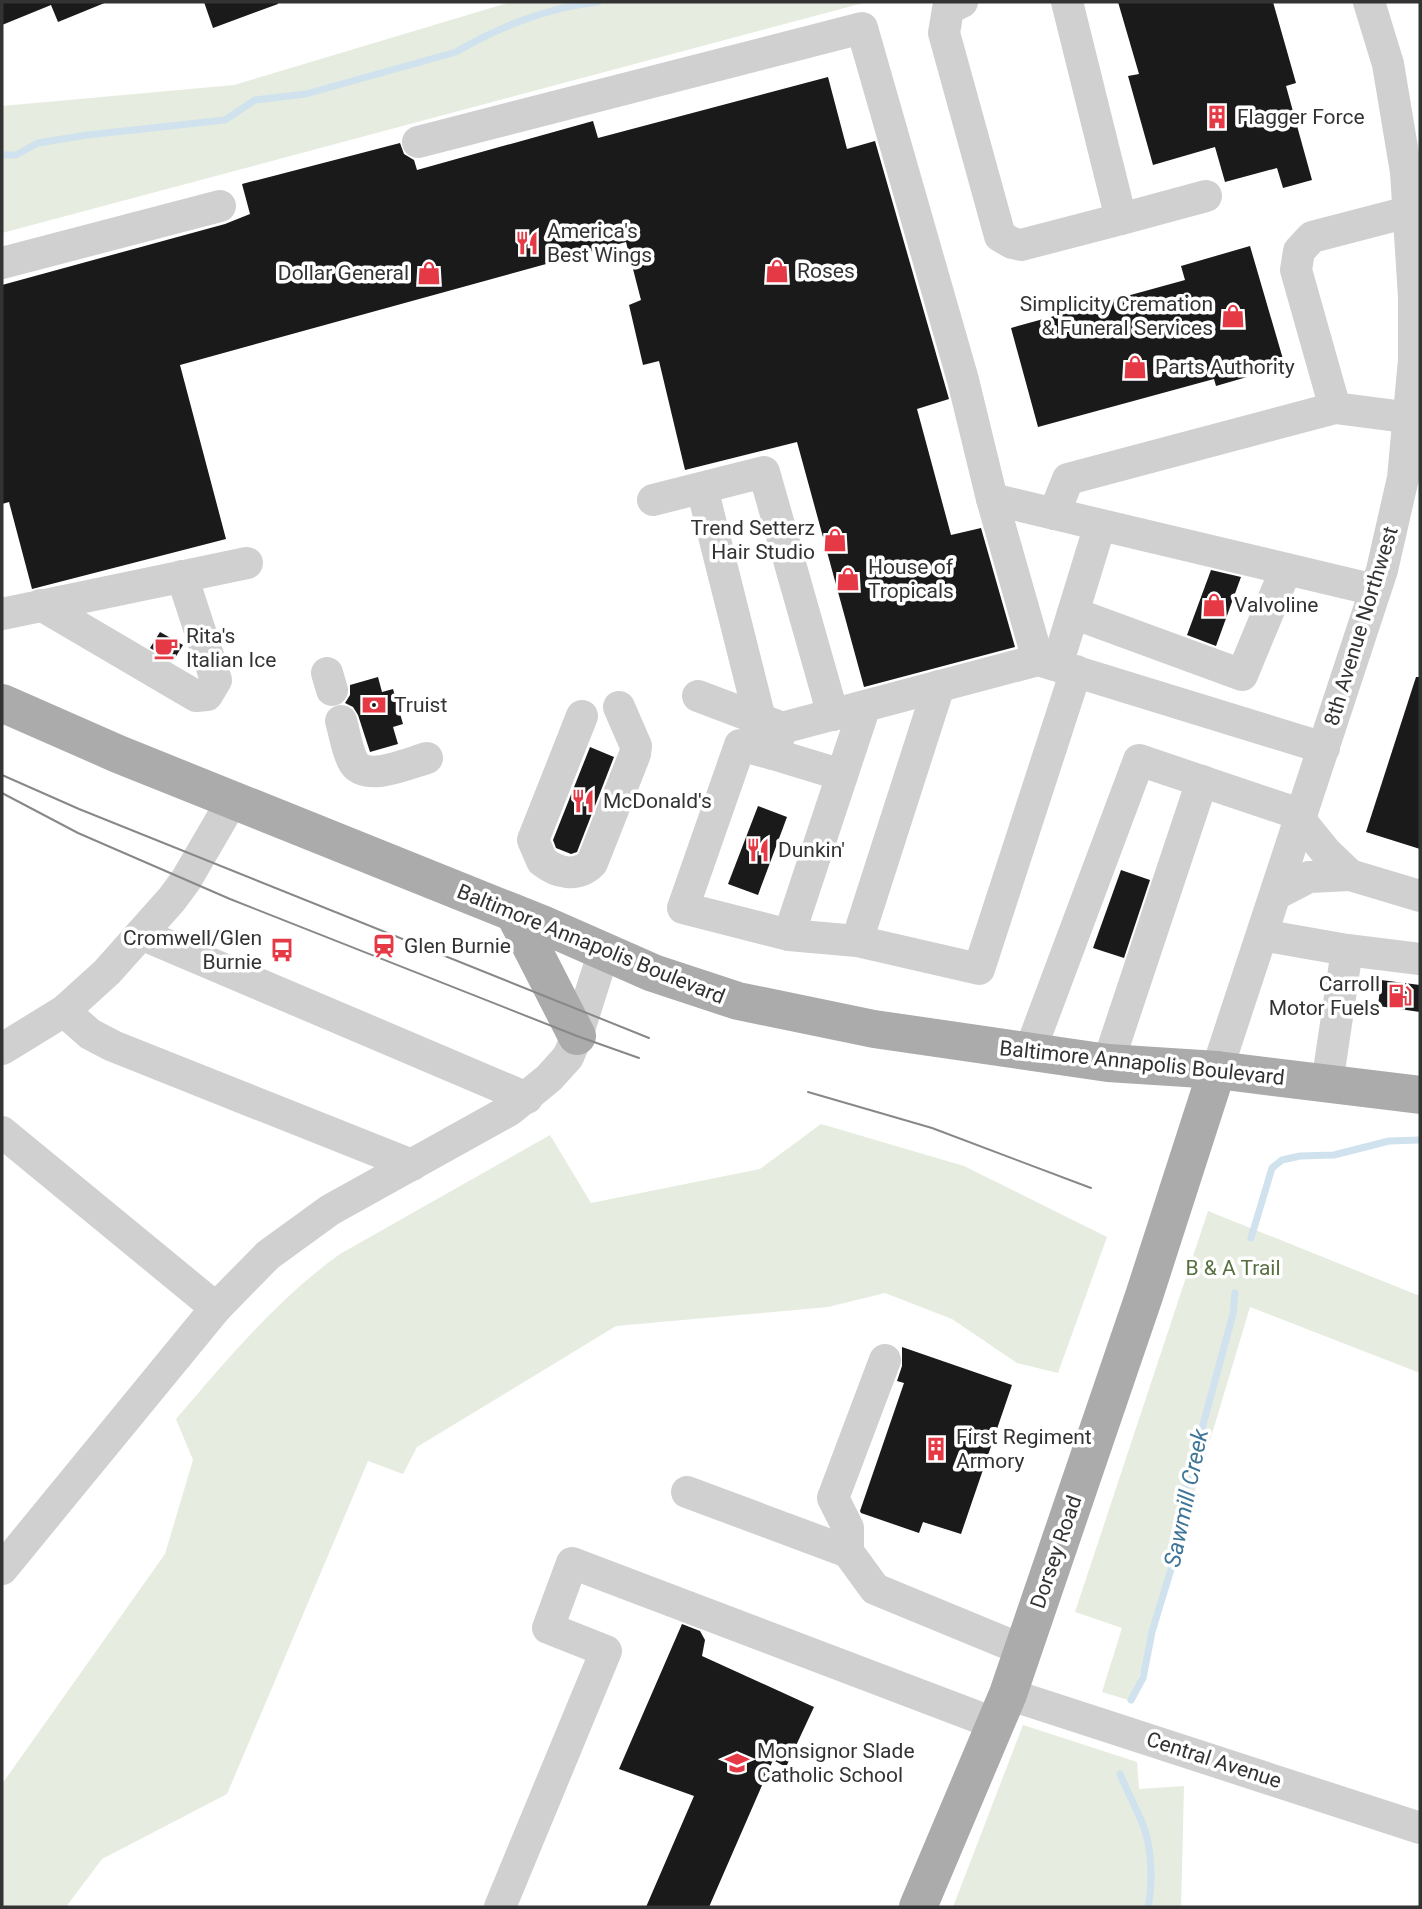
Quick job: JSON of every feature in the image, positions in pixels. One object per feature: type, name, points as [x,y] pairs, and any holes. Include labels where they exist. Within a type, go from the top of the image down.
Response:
[{"type":"main road","name":"Baltimore Annapolis Boulevard","points":[[2,703],[232,801],[514,913],[653,973],[738,1001],[874,1029],[1108,1063],[1217,1070],[1420,1095]]},
{"type":"main road","points":[[514,913],[577,1036]]},
{"type":"main road","name":"Dorsey Road","points":[[918,1907],[1002,1709],[1144,1296],[1217,1070]]},
{"type":"street","points":[[962,2],[948,9],[944,33],[1000,236],[1021,245],[1206,197]]},
{"type":"street","points":[[1066,2],[1121,219]]},
{"type":"street","name":"8th Avenue Northwest","points":[[1217,1070],[1382,570],[1415,418],[1414,297],[1406,172],[1388,64],[1369,2]]},
{"type":"street","points":[[418,142],[862,28],[963,380],[992,499],[1057,665]]},
{"type":"street","points":[[2,263],[220,206]]},
{"type":"street","points":[[1335,408],[1296,270],[1299,251],[1312,237],[1408,212]]},
{"type":"street","points":[[1054,514],[1068,479],[1335,408],[1415,418]]},
{"type":"street","points":[[653,500],[764,472],[833,715]]},
{"type":"street","points":[[702,488],[772,734]]},
{"type":"street","points":[[992,499],[1375,590]]},
{"type":"street","points":[[1100,525],[1057,665],[979,970],[857,942],[789,935],[683,908],[740,745],[833,715],[939,686],[1057,665],[1324,748]]},
{"type":"street","points":[[2,614],[247,563]]},
{"type":"street","points":[[1073,613],[1242,675],[1286,569]]},
{"type":"street","points":[[41,605],[196,696],[207,695],[216,680],[182,576]]},
{"type":"street","points":[[857,942],[939,686]]},
{"type":"street","points":[[698,696],[772,734],[842,775]]},
{"type":"street","points":[[582,716],[533,840],[542,861],[566,873],[575,873],[592,863],[635,754],[636,746],[619,706]]},
{"type":"street","points":[[789,935],[866,706]]},
{"type":"street","points":[[341,721],[352,760],[360,770],[372,773],[427,758]]},
{"type":"street","points":[[1030,1051],[1139,760],[1301,817],[1326,852],[1350,875]]},
{"type":"street","points":[[1108,1063],[1202,781]]},
{"type":"street","points":[[2,1049],[64,1011],[107,972],[186,880],[232,801]]},
{"type":"street","points":[[1276,894],[1309,877],[1350,875],[1420,896]]},
{"type":"street","points":[[141,934],[527,1098]]},
{"type":"street","points":[[1262,935],[1346,950],[1420,959]]},
{"type":"street","points":[[1327,1084],[1346,950]]},
{"type":"street","points":[[2,1569],[216,1308],[268,1255],[309,1224],[510,1110],[527,1098],[558,1068],[568,1056],[577,1036],[604,951]]},
{"type":"street","points":[[64,1011],[100,1041],[412,1165]]},
{"type":"street","points":[[2,1132],[216,1308]]},
{"type":"street","points":[[848,1552],[848,1528],[833,1497],[885,1360]]},
{"type":"street","points":[[687,1492],[848,1552],[875,1589],[1023,1650]]},
{"type":"street","name":"Central Avenue","points":[[500,1907],[606,1651],[548,1628],[572,1563],[1002,1709],[1420,1828]]},
{"type":"green space","points":[[511,2],[867,2],[2,233],[2,106],[234,85]]},
{"type":"green space","points":[[821,1124],[964,1166],[1107,1237],[1058,1373],[1017,1363],[952,1319],[885,1293],[828,1307],[616,1326],[417,1447],[403,1474],[368,1461],[227,1794],[102,1859],[66,1907],[2,1907],[2,1784],[165,1554],[193,1460],[176,1419],[273,1311],[340,1254],[550,1135],[591,1203],[760,1169]]},
{"type":"green space","name":"B & A Trail","points":[[1208,1211],[1420,1296],[1420,1373],[1250,1307],[1132,1701],[1102,1692],[1122,1628],[1075,1612]]},
{"type":"green space","points":[[1023,1725],[1137,1762],[1139,1789],[1184,1786],[1181,1907],[953,1907]]},
{"type":"building","points":[[2,2],[107,2],[58,22],[51,5],[2,25]]},
{"type":"building","points":[[204,2],[278,2],[278,4],[213,28]]},
{"type":"building","name":"Flagger Force","points":[[1118,2],[1273,2],[1296,83],[1286,86],[1312,180],[1283,188],[1277,168],[1225,182],[1215,147],[1153,165],[1128,76],[1139,74]]},
{"type":"building","points":[[828,77],[847,149],[875,141],[949,399],[917,409],[951,535],[981,528],[1015,647],[864,687],[797,442],[685,470],[659,361],[643,365],[629,305],[641,300],[626,242],[180,365],[226,539],[32,589],[9,502],[2,504],[2,285],[225,224],[250,214],[242,184],[400,143],[404,154],[414,160],[417,170],[593,121],[598,138]]},
{"type":"building","points":[[1250,246],[1285,366],[1216,386],[1214,379],[1038,427],[1011,328],[1185,280],[1181,266]]},
{"type":"building","name":"Valvoline","points":[[1211,570],[1241,577],[1216,646],[1187,635]]},
{"type":"building","name":"Rita's Italian Ice","points":[[160,632],[183,645],[173,661],[150,648]]},
{"type":"building","name":"Truist","points":[[378,677],[382,692],[393,689],[403,724],[393,727],[398,744],[370,752],[358,715],[353,707],[345,703],[350,695],[350,685]]},
{"type":"building","points":[[1416,677],[1420,677],[1420,849],[1366,832]]},
{"type":"building","points":[[590,747],[614,757],[577,852],[571,854],[556,848],[553,840]]},
{"type":"building","name":"Dunkin'","points":[[758,806],[787,817],[758,895],[728,884]]},
{"type":"building","points":[[1121,870],[1150,880],[1124,958],[1093,948]]},
{"type":"building","name":"Carroll Motor Fuels","points":[[1381,980],[1420,985],[1420,1012],[1378,1006]]},
{"type":"building","name":"First Regiment Armory","points":[[902,1347],[1012,1385],[961,1534],[923,1522],[919,1533],[860,1511],[904,1383],[897,1381],[902,1366]]},
{"type":"building","name":"Monsignor Slade Catholic School","points":[[682,1624],[700,1631],[705,1640],[702,1656],[814,1707],[786,1767],[773,1760],[709,1907],[646,1907],[694,1796],[619,1769]]},
{"type":"waterway","points":[[2,155],[16,155],[38,143],[87,135],[225,120],[255,100],[306,94],[456,52],[489,34],[525,20],[561,8],[598,2]]},
{"type":"waterway","name":"Sawmill Creek","points":[[1251,1238],[1272,1168],[1282,1160],[1300,1156],[1334,1155],[1389,1141],[1420,1140]]},
{"type":"waterway","name":"Sawmill Creek","points":[[1131,1700],[1143,1678],[1152,1632],[1175,1556],[1184,1495],[1233,1314],[1235,1293]]},
{"type":"waterway","name":"Sawmill Creek","points":[[1120,1774],[1143,1825],[1148,1844],[1151,1877],[1148,1907]]},
{"type":"tram line","points":[[2,775],[79,809],[649,1038]]},
{"type":"tram line","points":[[2,793],[78,833],[230,899],[639,1058]]},
{"type":"tram line","points":[[808,1092],[932,1128],[1091,1188]]},
{"type":"place","name":"Flagger Force","points":[[1217,117]]},
{"type":"place","name":"America's Best Wings","points":[[527,243]]},
{"type":"place","name":"Roses","points":[[777,271]]},
{"type":"place","name":"Dollar General","points":[[429,273]]},
{"type":"place","name":"Simplicity Cremation & Funeral Services","points":[[1233,316]]},
{"type":"place","name":"Parts Authority","points":[[1135,367]]},
{"type":"place","name":"Trend Setterz Hair Studio","points":[[835,540]]},
{"type":"place","name":"House of Tropicals","points":[[848,579]]},
{"type":"place","name":"Valvoline","points":[[1214,605]]},
{"type":"place","name":"Rita's Italian Ice","points":[[166,648]]},
{"type":"place","name":"Truist","points":[[374,705]]},
{"type":"place","name":"McDonald's","points":[[583,801]]},
{"type":"place","name":"Dunkin'","points":[[758,850]]},
{"type":"place","name":"Glen Burnie","points":[[384,946]]},
{"type":"place","name":"Cromwell/Glen Burnie","points":[[282,950]]},
{"type":"place","name":"Carroll Motor Fuels","points":[[1400,996]]},
{"type":"place","name":"First Regiment Armory","points":[[936,1449]]},
{"type":"place","name":"Monsignor Slade Catholic School","points":[[737,1763]]}]
